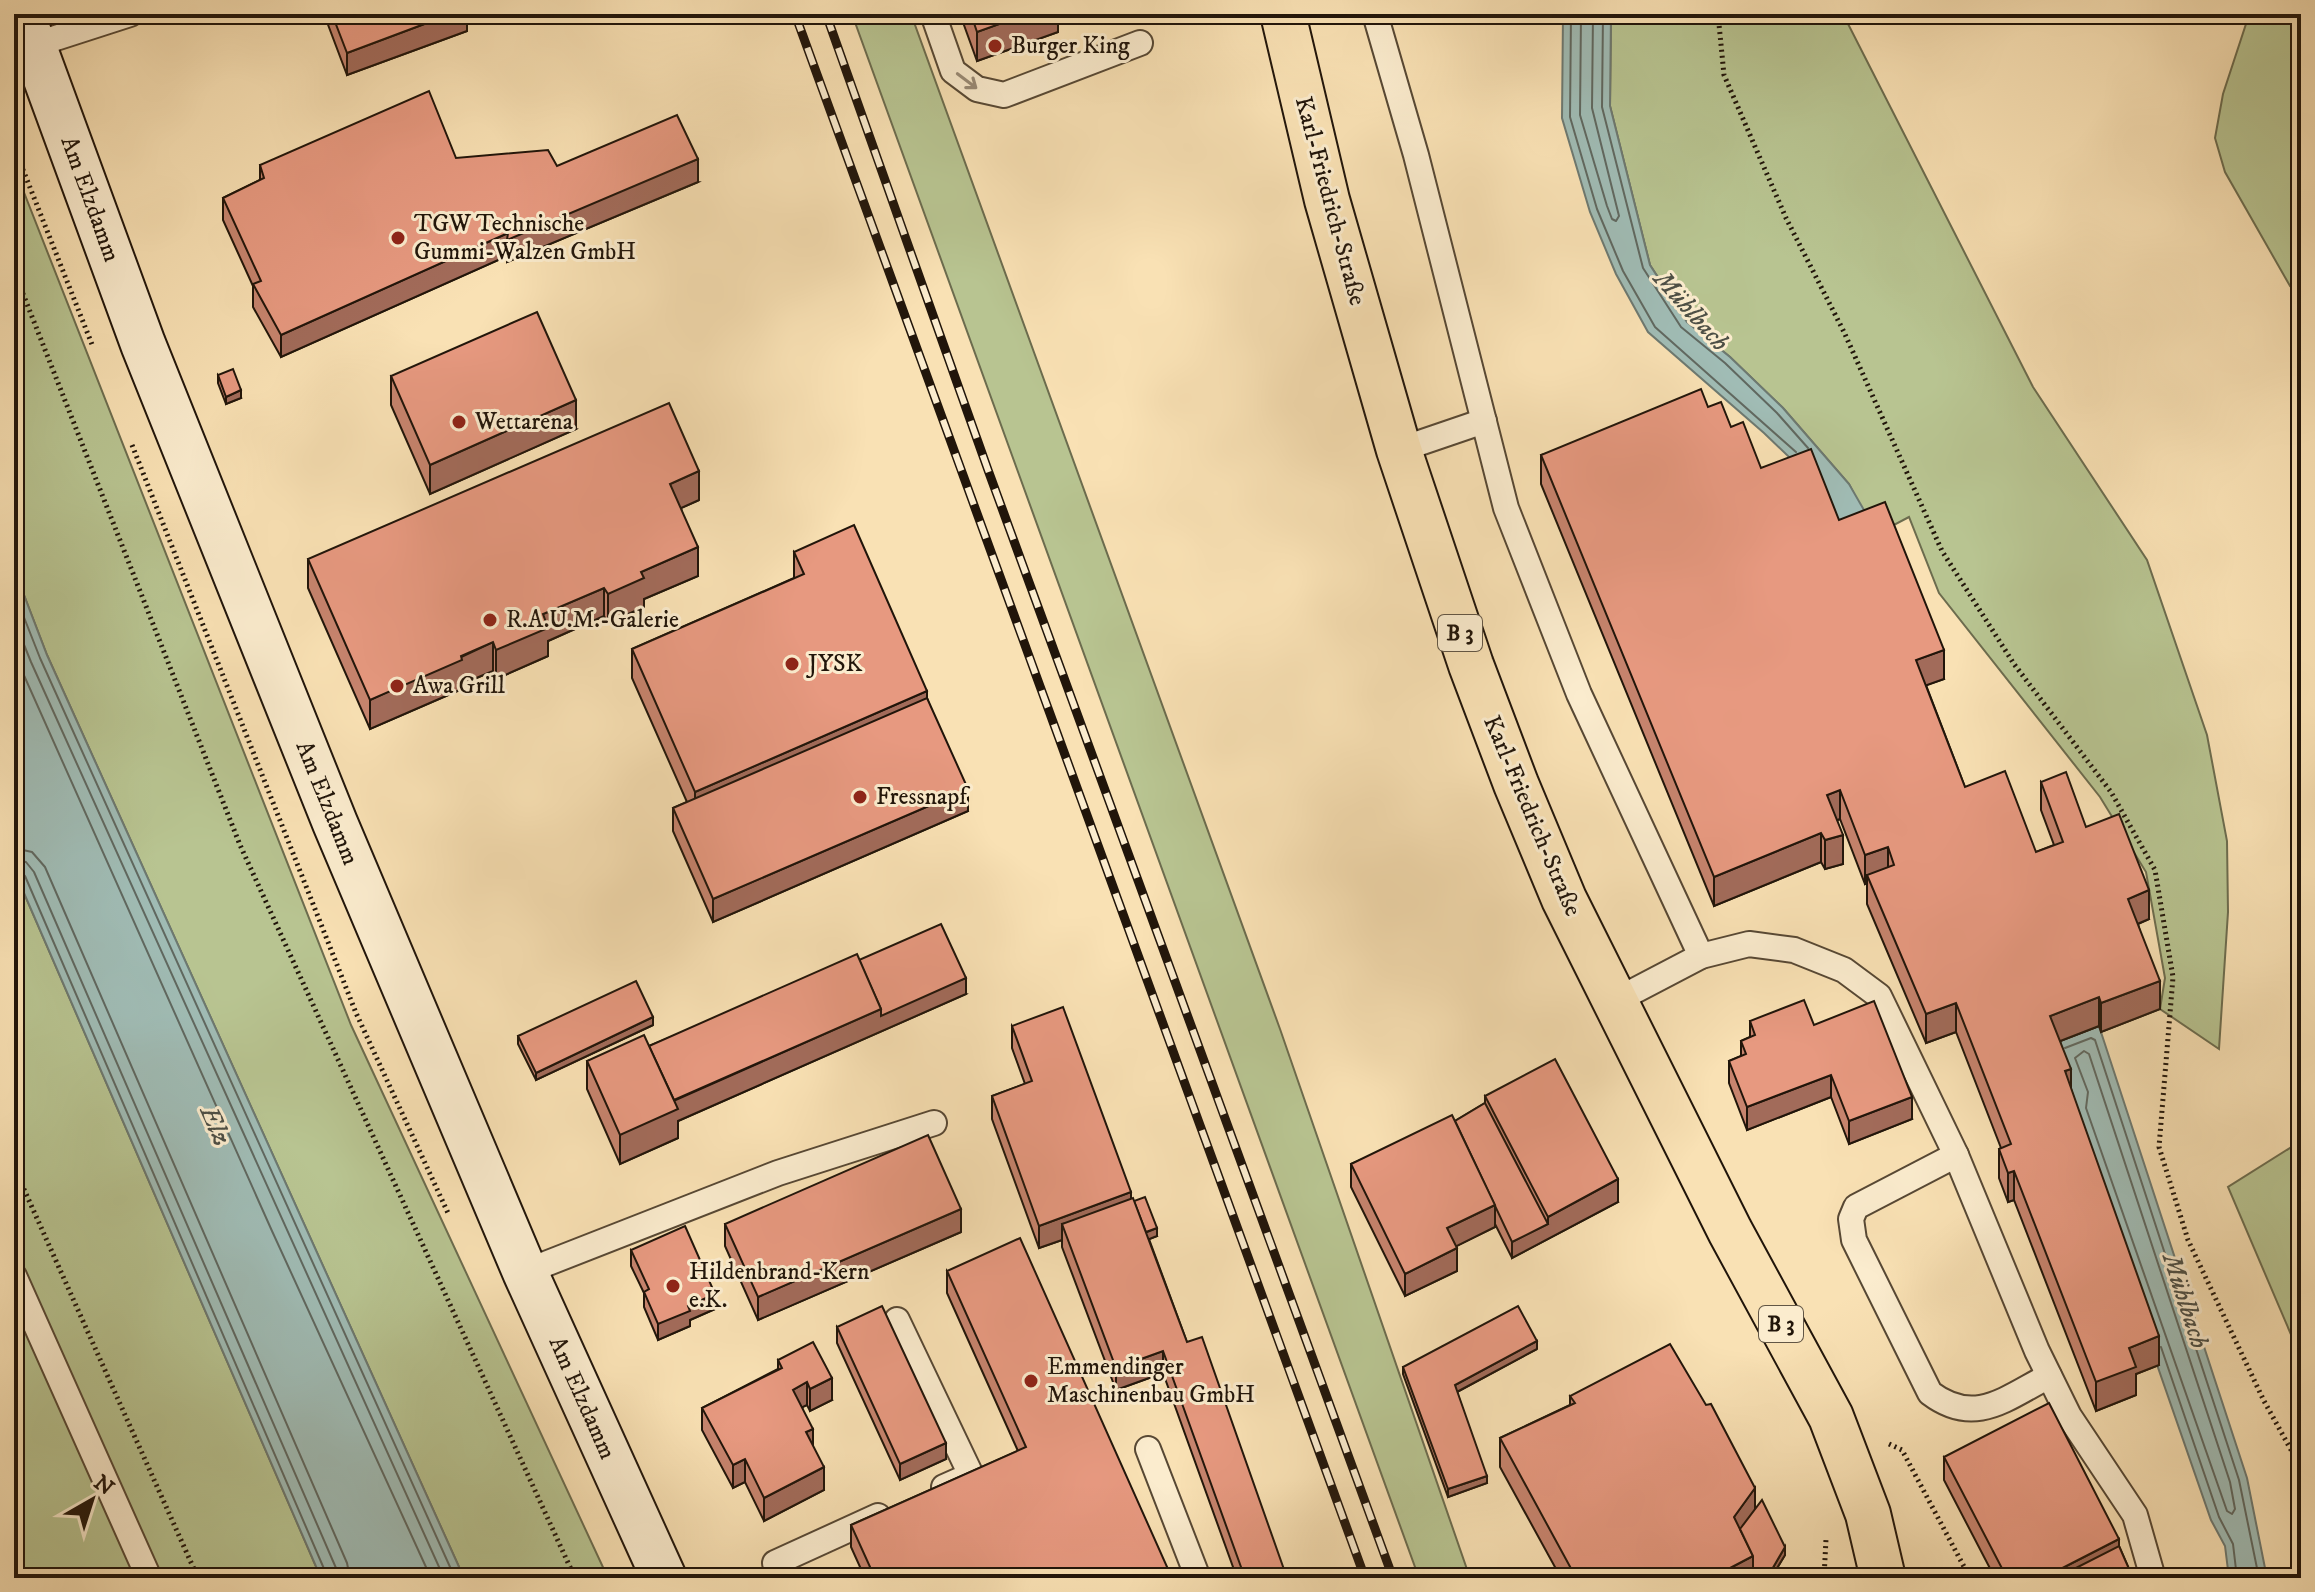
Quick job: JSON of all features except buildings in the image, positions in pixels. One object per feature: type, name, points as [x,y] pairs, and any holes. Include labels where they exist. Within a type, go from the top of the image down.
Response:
[{"type":"main road","name":"Karl-Friedrich-Straße","points":[[1283,14],[1327,200],[1399,450],[1471,665],[1516,784],[1564,899],[1730,1231],[1831,1417],[1868,1514],[1884,1576]]},
{"type":"street","name":"Am Elzdamm","points":[[28,30],[143,344],[263,648],[525,1272],[664,1578]]},
{"type":"lane","points":[[28,30],[130,14]]},
{"type":"lane","points":[[933,14],[953,71],[977,89],[1004,95],[1140,43]]},
{"type":"lane","points":[[1375,14],[1416,155],[1506,508],[1579,694],[1701,956]]},
{"type":"lane","points":[[1399,450],[1484,421]]},
{"type":"lane","points":[[1615,1001],[1701,956],[1749,944],[1794,950],[1844,970],[1879,996],[1956,1155],[2049,1376],[2069,1416],[2135,1515],[2153,1578]]},
{"type":"lane","points":[[525,1272],[778,1173],[934,1123]]},
{"type":"lane","points":[[1956,1155],[1856,1207],[1851,1219],[1854,1240],[1930,1393],[1946,1405],[1963,1410],[1988,1407],[2049,1376]]},
{"type":"lane","points":[[14,1276],[149,1578]]},
{"type":"lane","points":[[897,1320],[971,1475],[929,1494]]},
{"type":"lane","points":[[1148,1449],[1198,1578]]},
{"type":"lane","points":[[782,1578],[775,1563],[901,1506]]},
{"type":"path","points":[[1718,14],[1724,75],[1786,218],[1844,332],[1942,551],[2014,664],[2111,792],[2155,870],[2173,977],[2159,1147],[2188,1240],[2264,1401],[2301,1468]]},
{"type":"path","points":[[14,271],[240,845],[575,1578]]},
{"type":"path","points":[[14,1167],[198,1578]]},
{"type":"path","points":[[1831,1417],[1902,1450],[1970,1578]]},
{"type":"green space","points":[[852,14],[911,14],[1280,1029],[1470,1578],[1419,1578]]},
{"type":"green space","points":[[1611,14],[1843,14],[2033,387],[2147,560],[2207,735],[2227,841],[2228,912],[2219,1049],[2160,1009],[2165,978],[2146,872],[2100,797],[1939,593],[1909,517],[1875,535],[1849,484],[1783,408],[1730,357],[1687,322],[1650,265],[1610,106]]},
{"type":"green space","points":[[2253,14],[2301,14],[2301,280],[2290,286],[2225,172],[2215,138],[2223,94],[2246,24]]},
{"type":"green space","points":[[14,167],[351,1025],[608,1578],[464,1578],[47,655],[14,569]]},
{"type":"green space","points":[[14,870],[321,1578],[14,1578]]},
{"type":"green space","points":[[2301,1141],[2301,1358],[2228,1187]]},
{"type":"water","points":[[1563,14],[1611,14],[1610,106],[1650,265],[1687,322],[1730,357],[1783,408],[1849,484],[1868,517],[1839,549],[1811,478],[1648,332],[1616,274],[1590,212],[1562,118]]},
{"type":"water","name":"Elz","points":[[14,569],[47,655],[464,1578],[321,1578],[14,870]]},
{"type":"water","name":"Mühlbach","points":[[2099,1026],[2247,1478],[2267,1578],[2229,1578],[2225,1546],[2211,1520],[2065,1100],[2050,1045]]},
{"type":"railway","points":[[795,14],[1365,1578]]},
{"type":"railway","points":[[826,14],[988,470],[1393,1578]]},
{"type":"place","name":"Burger King","points":[[995,46]]},
{"type":"place","name":"TGW Technische Gummi-Walzen GmbH","points":[[398,238]]},
{"type":"place","name":"Wettarena","points":[[459,422]]},
{"type":"place","name":"R.A.U.M.-Galerie","points":[[490,620]]},
{"type":"place","name":"JYSK","points":[[792,664]]},
{"type":"place","name":"Awa Grill","points":[[397,686]]},
{"type":"place","name":"Fressnapf","points":[[860,797]]},
{"type":"place","name":"Hildenbrand-Kern e.K.","points":[[673,1286]]},
{"type":"place","name":"Emmendinger Maschinenbau GmbH","points":[[1031,1381]]}]
